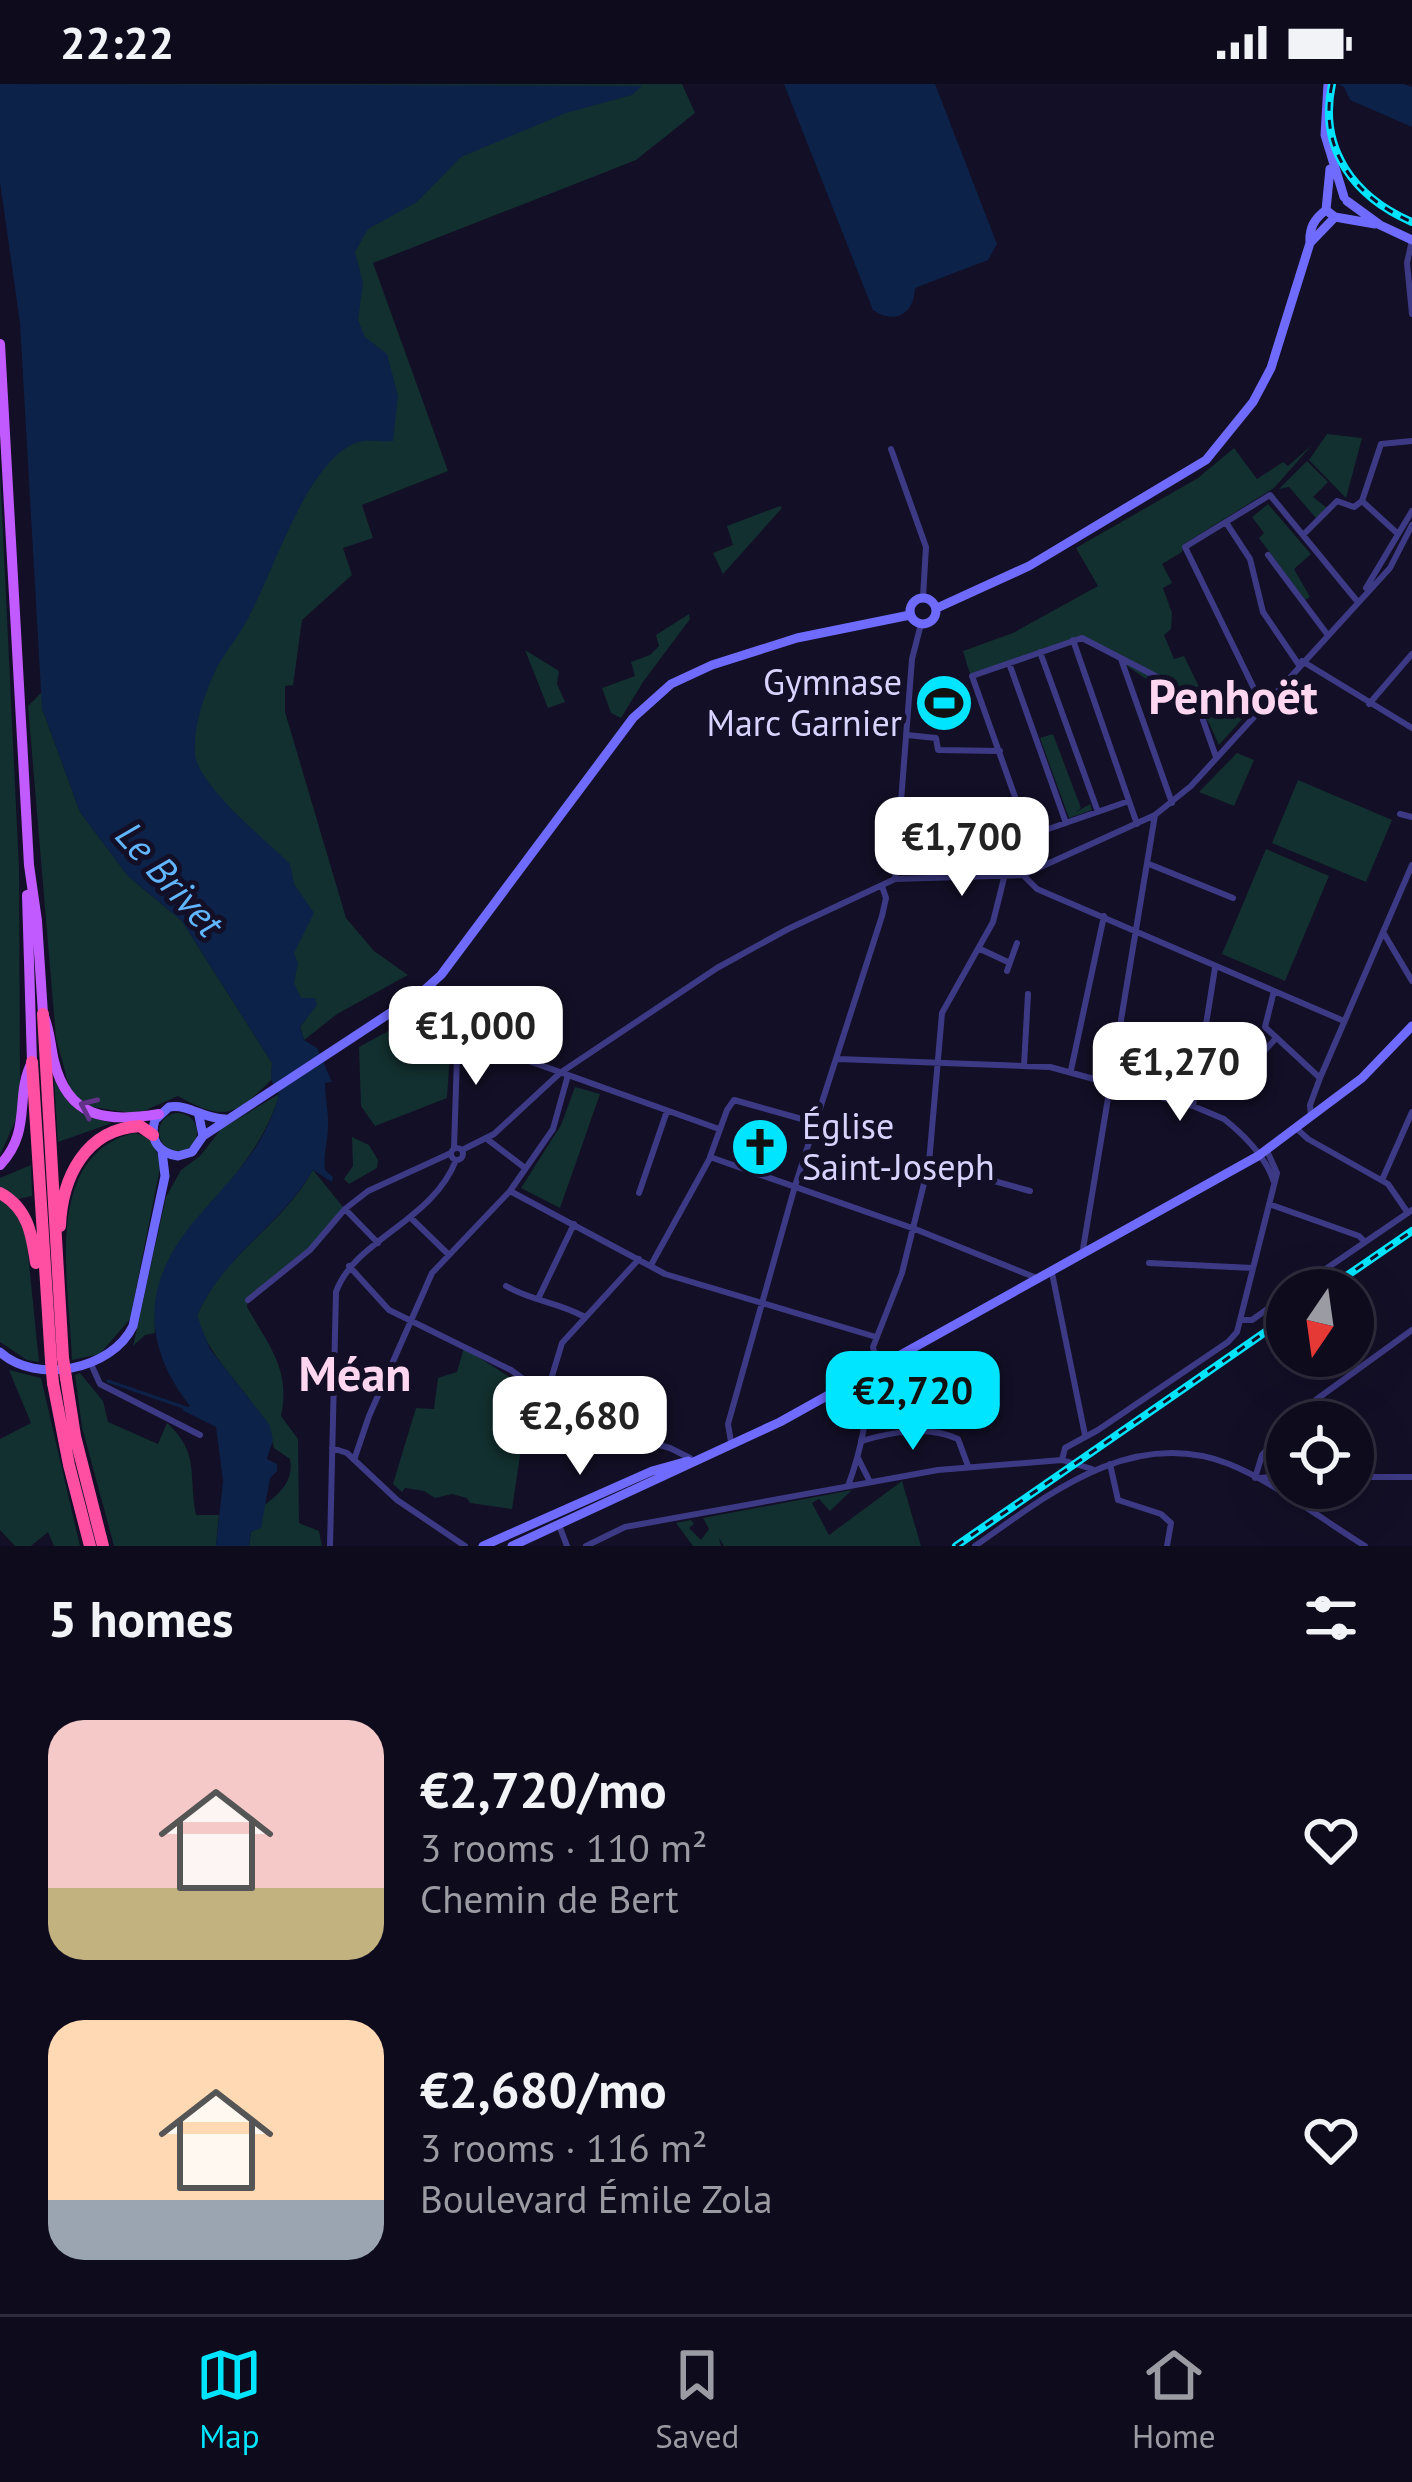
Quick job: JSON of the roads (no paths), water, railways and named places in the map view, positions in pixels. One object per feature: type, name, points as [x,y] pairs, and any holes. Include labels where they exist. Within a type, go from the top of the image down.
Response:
[{"type":"highway","points":[[43,1014],[51,1299]]},
{"type":"highway","points":[[32,1062],[69,1465],[90,1546]]},
{"type":"highway","points":[[51,1299],[61,1286],[61,1208],[76,1163],[98,1141],[124,1127],[140,1126],[153,1135]]},
{"type":"highway","points":[[0,1193],[26,1220],[39,1288],[51,1299]]},
{"type":"highway","points":[[59,1380],[104,1546]]},
{"type":"main road","points":[[1328,84],[1324,109],[1334,215]]},
{"type":"main road","points":[[910,615],[921,624],[933,620],[937,608],[1029,566],[1206,460],[1253,402],[1271,368],[1310,243],[1334,215],[1347,211],[1330,164]]},
{"type":"main road","points":[[1330,196],[1345,199],[1380,225],[1412,240]]},
{"type":"main road","points":[[1334,215],[1380,225]]},
{"type":"main road","points":[[0,344],[26,805],[32,1062],[21,1132],[0,1165]]},
{"type":"main road","points":[[910,615],[912,603],[923,597],[937,608]]},
{"type":"main road","points":[[165,1176],[197,1148],[203,1136],[431,984],[633,718],[658,694],[694,672],[797,638],[910,615]]},
{"type":"main road","points":[[28,866],[43,1014],[58,1077],[75,1105],[118,1117],[159,1114],[176,1106],[199,1116],[229,1119]]},
{"type":"main road","points":[[512,1546],[780,1422],[1082,1257],[1298,1129],[1410,1032]]},
{"type":"main road","points":[[0,1352],[17,1365],[36,1370],[90,1363],[116,1351],[134,1326],[165,1176],[162,1151],[153,1135],[159,1114]]},
{"type":"main road","points":[[199,1116],[203,1136]]},
{"type":"main road","points":[[162,1151],[186,1155]]},
{"type":"main road","points":[[483,1546],[652,1471],[693,1460]]},
{"type":"street","points":[[1412,240],[1407,263],[1412,314]]},
{"type":"street","points":[[1303,535],[1337,501],[1354,507],[1362,501],[1381,444],[1412,441]]},
{"type":"street","points":[[891,449],[926,547],[923,597]]},
{"type":"street","points":[[1263,706],[1185,547],[1270,495],[1357,601]]},
{"type":"street","points":[[1362,501],[1398,534]]},
{"type":"street","points":[[1357,601],[1412,511]]},
{"type":"street","points":[[1227,524],[1250,559],[1263,612],[1301,663],[1412,728]]},
{"type":"street","points":[[248,1300],[310,1250],[345,1209],[368,1191],[487,1138],[564,1074],[717,968],[788,929],[895,879],[1023,875],[1155,815],[1216,758],[1390,568],[1412,525]]},
{"type":"street","points":[[1268,555],[1327,634]]},
{"type":"street","points":[[895,879],[912,659],[921,624]]},
{"type":"street","points":[[1040,867],[972,676],[1082,638],[1165,681]]},
{"type":"street","points":[[1073,639],[1137,824]]},
{"type":"street","points":[[1040,652],[1098,812]]},
{"type":"street","points":[[1369,704],[1412,654]]},
{"type":"street","points":[[1120,657],[1172,803]]},
{"type":"street","points":[[1009,663],[1066,823]]},
{"type":"street","points":[[1203,720],[1216,758]]},
{"type":"street","points":[[906,734],[936,737],[938,750],[1000,752]]},
{"type":"street","points":[[1030,835],[1129,801]]},
{"type":"street","points":[[1400,814],[1412,817]]},
{"type":"street","points":[[1082,1257],[1155,815]]},
{"type":"street","points":[[1149,864],[1233,898]]},
{"type":"street","points":[[1311,1119],[1310,1106],[1320,1078],[1412,865]]},
{"type":"street","points":[[1023,875],[1037,889],[1345,1022]]},
{"type":"street","points":[[877,1366],[873,1347],[915,1229],[928,1163],[942,1013],[993,922],[1005,878]]},
{"type":"street","points":[[731,1442],[728,1424],[795,1186],[882,916],[886,898],[882,886]]},
{"type":"street","points":[[1071,1070],[1104,916]]},
{"type":"street","points":[[1383,932],[1412,982]]},
{"type":"street","points":[[980,949],[1008,967],[1017,943]]},
{"type":"street","points":[[1193,1106],[1216,966]]},
{"type":"street","points":[[431,984],[476,1042],[719,1129]]},
{"type":"street","points":[[1274,991],[1265,1027],[1320,1078]]},
{"type":"street","points":[[1024,1066],[1028,994]]},
{"type":"street","points":[[330,1546],[336,1292],[349,1266],[412,1219],[456,1153],[458,1057],[465,1029]]},
{"type":"street","points":[[1243,1076],[1276,1038]]},
{"type":"street","points":[[1117,1054],[1198,1078]]},
{"type":"street","points":[[837,1058],[1071,1070],[1224,1119],[1263,1153],[1277,1173],[1242,1320],[1228,1342],[1065,1448],[1062,1460]]},
{"type":"street","points":[[354,1460],[432,1273],[510,1191],[553,1129],[564,1074]]},
{"type":"street","points":[[1314,1096],[1325,1108]]},
{"type":"street","points":[[651,1265],[710,1157],[734,1100],[816,1123]]},
{"type":"street","points":[[639,1193],[667,1111]]},
{"type":"street","points":[[1382,1180],[1412,1112]]},
{"type":"street","points":[[1298,1129],[1382,1180],[1410,1211],[1326,1269]]},
{"type":"street","points":[[487,1138],[525,1168]]},
{"type":"street","points":[[710,1157],[915,1229],[1040,1280]]},
{"type":"street","points":[[928,1163],[1030,1191]]},
{"type":"street","points":[[510,1191],[665,1274],[876,1337]]},
{"type":"street","points":[[1269,1204],[1365,1242]]},
{"type":"street","points":[[345,1209],[378,1243]]},
{"type":"street","points":[[412,1219],[449,1254]]},
{"type":"street","points":[[538,1299],[574,1224]]},
{"type":"street","points":[[546,1396],[562,1343],[640,1258]]},
{"type":"street","points":[[1149,1263],[1253,1268]]},
{"type":"street","points":[[349,1266],[389,1310],[472,1348],[586,1425],[670,1448],[693,1460]]},
{"type":"street","points":[[1052,1273],[1085,1436]]},
{"type":"street","points":[[506,1286],[583,1316]]},
{"type":"street","points":[[1242,1320],[1252,1320],[1266,1310]]},
{"type":"street","points":[[1315,1401],[1412,1330]]},
{"type":"street","points":[[90,1363],[100,1384],[200,1435]]},
{"type":"street","points":[[848,1486],[861,1441],[867,1388],[861,1375]]},
{"type":"street","points":[[861,1441],[896,1431],[940,1432],[958,1439],[969,1467]]},
{"type":"street","points":[[332,1448],[465,1546]]},
{"type":"street","points":[[1255,1478],[1266,1449]]},
{"type":"street","points":[[975,1546],[1067,1481],[1092,1469],[1182,1455],[1224,1462],[1364,1546]]},
{"type":"street","points":[[858,1458],[871,1482]]},
{"type":"street","points":[[586,1546],[625,1527],[969,1467],[1062,1460],[1092,1469]]},
{"type":"street","points":[[1110,1464],[1118,1500],[1161,1514],[1171,1523],[1168,1546]]},
{"type":"street","points":[[1255,1478],[1266,1477]]},
{"type":"street","points":[[1374,1477],[1412,1478]]},
{"type":"street","points":[[559,1525],[567,1546]]},
{"type":"water","name":"Le Brivet","points":[[0,84],[642,86],[632,95],[566,113],[461,157],[417,202],[368,229],[355,252],[363,283],[358,320],[365,337],[387,354],[398,396],[393,441],[355,443],[316,479],[254,607],[217,668],[200,713],[195,744],[199,767],[220,797],[290,864],[294,884],[314,913],[294,953],[298,963],[294,983],[301,998],[315,998],[317,1005],[300,1027],[304,1040],[317,1048],[332,1082],[325,1083],[325,1170],[332,1182],[313,1170],[285,1208],[222,1275],[197,1316],[210,1349],[271,1431],[267,1459],[277,1464],[277,1471],[270,1478],[261,1528],[251,1532],[249,1546],[216,1546],[223,1481],[216,1427],[182,1410],[190,1406],[162,1358],[155,1311],[158,1288],[179,1241],[256,1147],[279,1094],[271,1080],[272,1063],[182,921],[128,876],[80,812],[42,708],[20,323],[0,182]]},
{"type":"water","points":[[784,84],[935,84],[997,244],[988,260],[915,288],[911,305],[902,314],[889,317],[873,310]]},
{"type":"water","points":[[1338,84],[1412,87],[1412,127],[1350,100]]},
{"type":"waterway","points":[[108,1381],[186,1408]]},
{"type":"railway","points":[[1332,84],[1330,129],[1345,168],[1373,199],[1412,222]]},
{"type":"railway","points":[[1357,1269],[1412,1231]]},
{"type":"railway","points":[[956,1546],[1266,1332]]},
{"type":"place","name":"Gymnase Marc Garnier","points":[[944,703]]},
{"type":"place","name":"Église Saint-Joseph","points":[[760,1147]]},
{"type":"district","name":"Penhoët","points":[[1233,697]]},
{"type":"district","name":"Méan","points":[[355,1374]]}]
